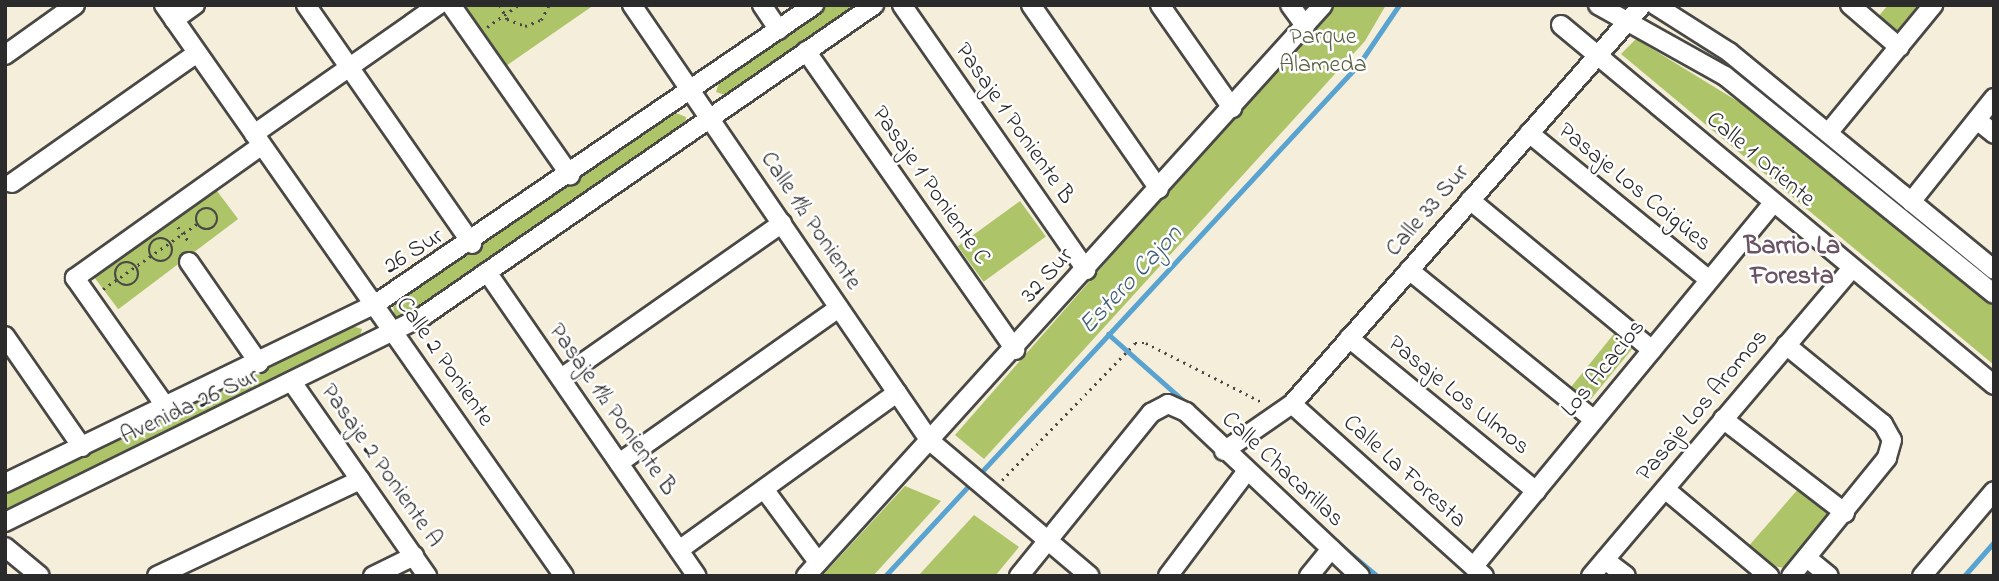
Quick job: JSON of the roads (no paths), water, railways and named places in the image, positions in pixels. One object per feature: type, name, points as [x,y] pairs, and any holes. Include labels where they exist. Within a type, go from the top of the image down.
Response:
[{"type":"street","points":[[5,55],[75,5]]},
{"type":"street","points":[[169,13],[195,5]]},
{"type":"street","points":[[306,5],[472,244]]},
{"type":"street","points":[[166,407],[75,278],[349,67],[438,5]]},
{"type":"street","points":[[451,5],[570,175]]},
{"type":"street","name":"Calle 1½ Poniente","points":[[632,5],[930,440],[950,462],[1090,576]]},
{"type":"street","points":[[762,5],[779,30]]},
{"type":"street","name":"26 Sur","points":[[5,482],[259,363],[374,305],[472,244],[693,94],[814,5]]},
{"type":"street","points":[[394,333],[487,272],[874,5]]},
{"type":"street","name":"Pasaje 1 Poniente B","points":[[902,5],[1086,270]]},
{"type":"street","points":[[1031,5],[1159,188]]},
{"type":"street","points":[[1160,5],[1232,107]]},
{"type":"street","points":[[1290,5],[1305,26]]},
{"type":"street","name":"32 Sur","points":[[806,576],[1015,349],[1323,5]]},
{"type":"street","name":"Calle 1 Oriente","points":[[1598,5],[1725,76],[1994,294]]},
{"type":"street","name":"Calle 33 Sur","points":[[1224,451],[1286,408],[1642,5]]},
{"type":"street","points":[[1655,5],[1729,52],[1994,270]]},
{"type":"street","points":[[1850,5],[1899,47]]},
{"type":"street","points":[[1828,133],[1933,5]]},
{"type":"street","name":"Calle 2 Poniente","points":[[169,13],[564,576]]},
{"type":"street","name":"Calle 1 Oriente","points":[[1561,25],[1994,386]]},
{"type":"street","name":"Pasaje 1 Poniente C","points":[[806,51],[1015,349]]},
{"type":"street","points":[[12,183],[197,52]]},
{"type":"street","points":[[1910,202],[1994,98]]},
{"type":"street","points":[[1977,120],[1994,134]]},
{"type":"street","name":"Pasaje Los Coigües","points":[[1529,133],[1709,280]]},
{"type":"street","points":[[1470,200],[1652,350]]},
{"type":"street","name":"Los Acacios","points":[[1479,571],[1536,491],[1773,203]]},
{"type":"street","points":[[561,378],[782,223]]},
{"type":"street","points":[[192,256],[259,363]]},
{"type":"street","name":"Pasaje Los Aromos","points":[[1591,576],[1852,268]]},
{"type":"street","points":[[1409,270],[1594,420]]},
{"type":"street","name":"Pasaje 1½ Poniente B","points":[[487,272],[697,576]]},
{"type":"street","points":[[619,463],[839,308]]},
{"type":"street","name":"Avenida 26 Sur","points":[[5,522],[294,385],[394,333]]},
{"type":"street","points":[[5,336],[82,447]]},
{"type":"street","name":"Pasaje Los Ulmos","points":[[1349,338],[1536,491]]},
{"type":"street","points":[[1786,345],[1883,424],[1892,440],[1887,458],[1845,513],[1791,576]]},
{"type":"street","name":"Pasaje 2 Poniente A","points":[[294,385],[427,576]]},
{"type":"street","points":[[679,550],[897,393]]},
{"type":"street","name":"Calle Chacarillas","points":[[1048,541],[1151,413],[1168,404],[1186,412],[1246,472],[1360,576]]},
{"type":"street","name":"Calle La Foresta","points":[[1286,408],[1479,571]]},
{"type":"street","points":[[1723,419],[1845,513]]},
{"type":"street","points":[[1168,576],[1246,472]]},
{"type":"street","points":[[157,576],[360,480]]},
{"type":"street","points":[[764,489],[818,562]]},
{"type":"street","points":[[1665,489],[1769,576]]},
{"type":"street","points":[[1922,576],[1994,491]]},
{"type":"street","points":[[1019,576],[1048,541]]},
{"type":"street","points":[[5,547],[40,576]]},
{"type":"street","points":[[1309,576],[1331,550]]},
{"type":"street","points":[[373,576],[414,556]]},
{"type":"street","points":[[1807,558],[1829,576]]},
{"type":"street","points":[[1605,559],[1626,576]]},
{"type":"waterway","name":"Estero Cajon","points":[[885,576],[1359,64],[1399,5]]},
{"type":"waterway","points":[[1108,334],[1230,442]]},
{"type":"waterway","points":[[1964,576],[1994,542]]},
{"type":"waterway","points":[[1339,544],[1377,576]]},
{"type":"district","name":"Barrio La Foresta","points":[[1792,263]]},
{"type":"park label","name":"Parque Alameda","points":[[1323,52]]}]
